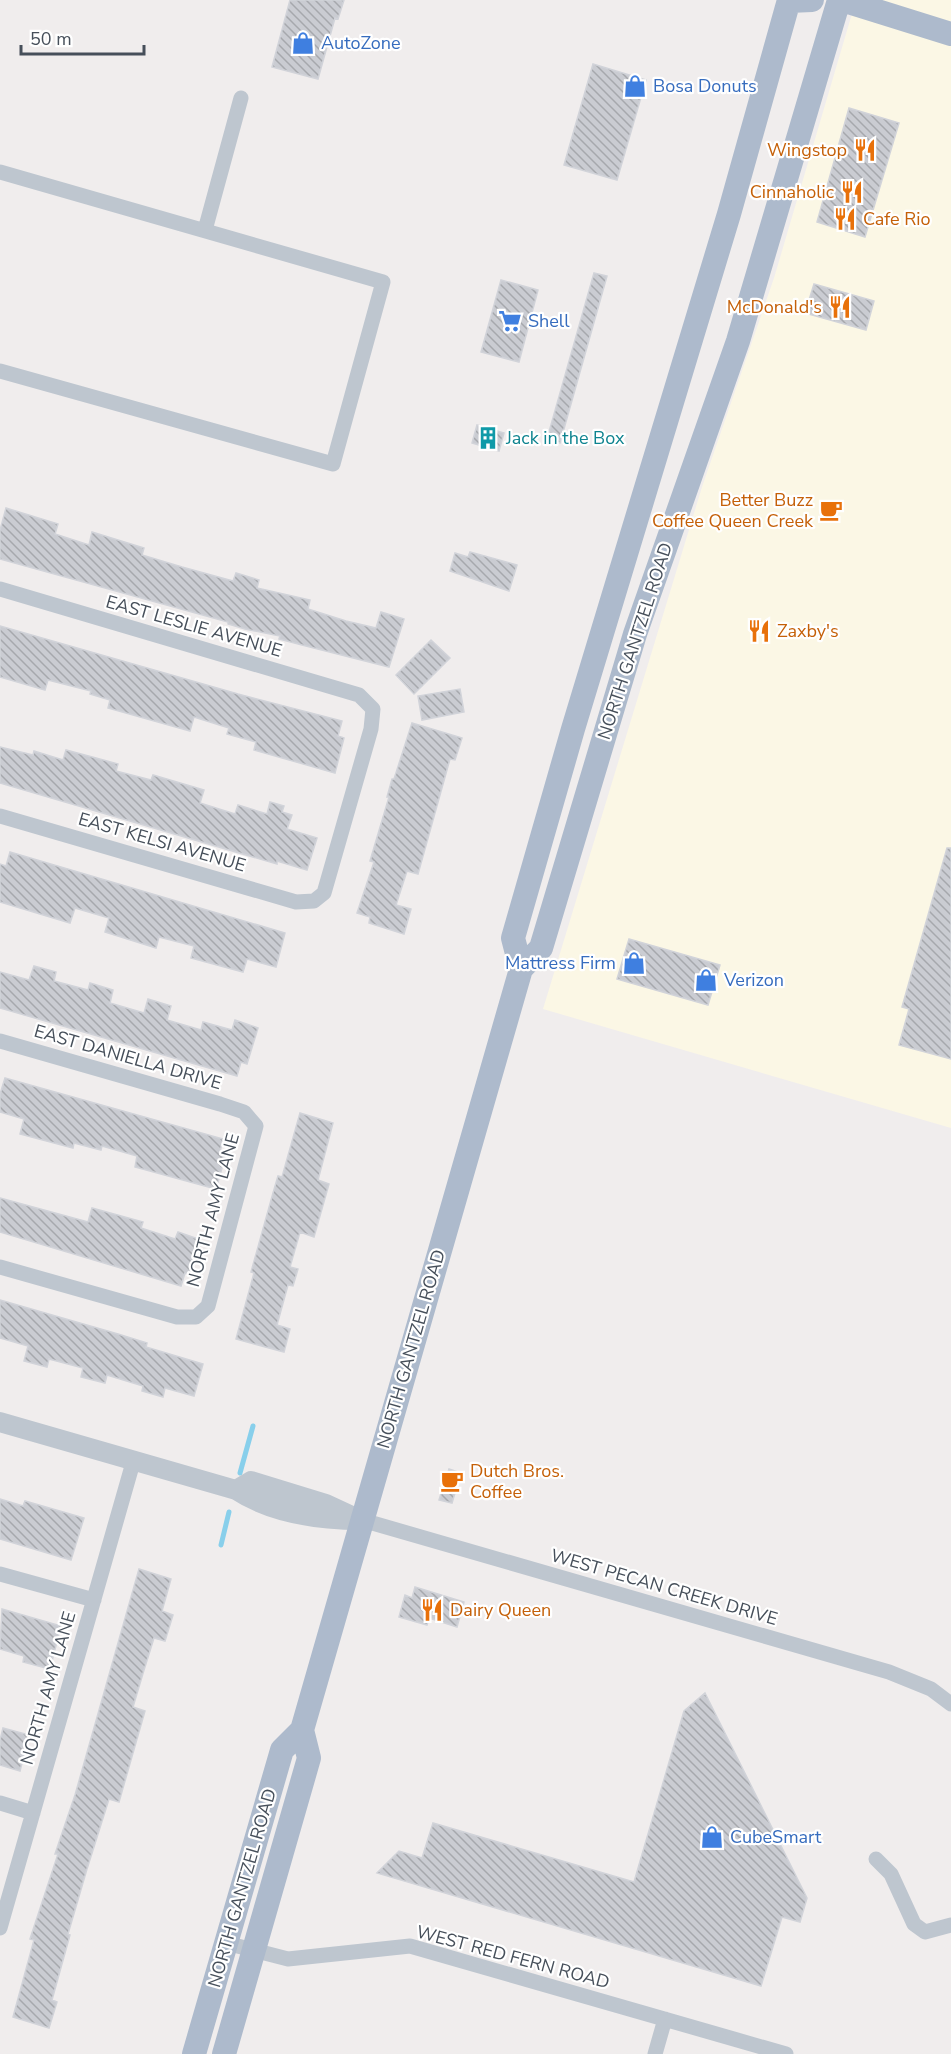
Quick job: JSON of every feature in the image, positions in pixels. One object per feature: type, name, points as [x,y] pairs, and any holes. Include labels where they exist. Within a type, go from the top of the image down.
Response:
[{"type":"main road","points":[[789,0],[812,0]]},
{"type":"main road","name":"NORTH GANTZEL ROAD","points":[[521,969],[513,938],[573,729],[729,214],[789,0]]},
{"type":"main road","points":[[841,0],[951,34]]},
{"type":"main road","name":"NORTH GANTZEL ROAD","points":[[194,2054],[282,1750],[302,1730],[521,969],[541,948],[635,633],[738,341],[841,0]]},
{"type":"main road","name":"NORTH GANTZEL ROAD","points":[[224,2054],[309,1758],[302,1730]]},
{"type":"street","points":[[206,230],[241,98]]},
{"type":"street","points":[[0,172],[383,282],[333,464],[0,371]]},
{"type":"street","name":"EAST LESLIE AVENUE","points":[[0,589],[359,695],[373,709],[371,729],[324,893],[314,902]]},
{"type":"street","name":"EAST KELSI AVENUE","points":[[0,816],[297,902],[314,902]]},
{"type":"street","name":"EAST DANIELLA DRIVE","points":[[0,1041],[244,1112]]},
{"type":"street","name":"NORTH AMY LANE","points":[[0,1268],[177,1317],[196,1317],[208,1306],[256,1126],[244,1112]]},
{"type":"street","points":[[0,1422],[135,1459],[236,1490],[251,1499],[325,1520],[362,1520]]},
{"type":"street","name":"NORTH AMY LANE","points":[[0,1928],[135,1459]]},
{"type":"street","name":"WEST PECAN CREEK DRIVE","points":[[362,1520],[889,1672],[932,1689],[951,1704]]},
{"type":"street","points":[[0,1574],[94,1600]]},
{"type":"street","points":[[0,1803],[33,1812]]},
{"type":"street","points":[[876,1859],[891,1874],[914,1924],[924,1932],[951,1925]]},
{"type":"street","name":"WEST RED FERN ROAD","points":[[226,1943],[288,1959],[410,1946],[786,2054]]},
{"type":"street","points":[[655,2054],[665,2019]]},
{"type":"shaded area","points":[[856,0],[951,0],[951,1128],[543,1009],[702,487],[774,278]]},
{"type":"building","name":"AutoZone","points":[[290,0],[344,0],[338,19],[335,18],[318,79],[272,67]]},
{"type":"building","points":[[593,64],[646,80],[617,180],[564,165]]},
{"type":"building","points":[[849,108],[899,123],[865,237],[817,222]]},
{"type":"building","points":[[594,273],[607,276],[560,443],[547,439]]},
{"type":"building","name":"Shell","points":[[501,280],[538,290],[519,362],[481,352]]},
{"type":"building","name":"McDonald's","points":[[814,284],[874,301],[866,330],[805,313]]},
{"type":"building","name":"Jack in the Box","points":[[477,425],[504,433],[499,451],[472,443]]},
{"type":"building","points":[[6,508],[58,524],[55,534],[89,545],[92,532],[144,548],[142,555],[182,567],[233,581],[236,573],[259,580],[257,588],[310,600],[308,609],[346,621],[376,628],[381,612],[404,619],[389,667],[279,639],[280,636],[245,629],[228,624],[228,622],[0,559],[0,530]]},
{"type":"building","points":[[470,552],[517,565],[509,591],[450,571],[455,553],[468,557]]},
{"type":"building","points":[[0,626],[238,694],[342,721],[338,736],[344,738],[335,773],[254,750],[256,742],[227,734],[229,728],[194,717],[190,731],[108,708],[110,700],[90,694],[91,691],[48,680],[45,690],[0,677]]},
{"type":"building","points":[[431,640],[450,658],[414,694],[396,675]]},
{"type":"building","points":[[460,689],[464,712],[422,720],[418,696]]},
{"type":"building","points":[[412,723],[462,738],[455,760],[450,759],[418,874],[407,871],[396,905],[411,909],[404,934],[369,923],[370,917],[357,913],[374,862],[370,861],[392,779],[394,779]]},
{"type":"building","points":[[0,747],[33,755],[34,751],[63,760],[66,750],[118,764],[116,771],[151,780],[153,775],[204,790],[200,803],[235,814],[238,805],[267,814],[270,802],[284,806],[282,812],[292,815],[287,829],[317,838],[307,870],[277,861],[277,864],[0,783]]},
{"type":"building","points":[[947,848],[951,848],[951,1059],[899,1045],[909,1009],[902,1007]]},
{"type":"building","points":[[10,852],[285,933],[276,967],[247,959],[243,972],[191,958],[194,946],[159,937],[156,948],[105,932],[109,918],[75,908],[70,923],[0,902],[0,864],[6,866]]},
{"type":"building","points":[[629,939],[720,965],[708,1005],[617,979]]},
{"type":"building","points":[[34,966],[56,972],[54,981],[88,990],[90,983],[113,990],[110,1003],[144,1013],[148,999],[171,1006],[167,1020],[201,1030],[203,1022],[232,1030],[235,1020],[258,1028],[247,1064],[241,1062],[237,1076],[0,1008],[0,972],[29,980]]},
{"type":"building","points":[[5,1078],[223,1139],[220,1152],[226,1154],[216,1189],[135,1167],[137,1156],[102,1146],[101,1150],[74,1143],[73,1148],[20,1134],[24,1119],[0,1112],[0,1094]]},
{"type":"building","points":[[300,1113],[333,1123],[318,1180],[329,1184],[314,1237],[300,1232],[290,1267],[298,1269],[293,1286],[288,1285],[277,1325],[290,1329],[284,1352],[236,1339],[254,1273],[251,1272],[273,1193],[278,1176],[282,1177]]},
{"type":"building","points":[[0,1198],[88,1222],[92,1208],[143,1222],[141,1228],[175,1239],[178,1232],[201,1240],[190,1275],[185,1273],[181,1286],[0,1232]]},
{"type":"building","points":[[0,1300],[147,1343],[146,1347],[203,1364],[194,1396],[165,1388],[163,1397],[142,1391],[143,1386],[107,1375],[105,1383],[81,1377],[83,1368],[49,1359],[47,1367],[24,1361],[28,1346],[0,1338]]},
{"type":"building","name":"Dutch Bros. Coffee","points":[[449,1469],[461,1473],[452,1503],[439,1500]]},
{"type":"building","points":[[0,1499],[23,1506],[25,1501],[84,1518],[71,1560],[0,1539]]},
{"type":"building","points":[[139,1569],[171,1579],[162,1611],[173,1615],[165,1641],[154,1638],[144,1670],[133,1707],[145,1711],[119,1802],[109,1799],[87,1869],[52,2000],[57,2002],[49,2028],[13,2017],[34,1940],[30,1939],[58,1854],[55,1854],[75,1795]]},
{"type":"building","name":"Dairy Queen","points":[[415,1587],[464,1602],[457,1627],[429,1618],[427,1625],[399,1617],[405,1595],[412,1598]]},
{"type":"building","points":[[2,1609],[61,1626],[50,1669],[23,1662],[24,1656],[0,1649]]},
{"type":"building","name":"CubeSmart","points":[[705,1693],[807,1898],[800,1922],[782,1917],[761,1986],[377,1873],[399,1851],[422,1858],[433,1823],[634,1882],[684,1711]]},
{"type":"building","points":[[3,1728],[29,1735],[20,1771],[0,1765],[0,1740]]},
{"type":"waterway","points":[[240,1473],[253,1426]]},
{"type":"waterway","points":[[221,1545],[229,1512]]},
{"type":"place","name":"AutoZone","points":[[303,43]]},
{"type":"place","name":"Bosa Donuts","points":[[635,86]]},
{"type":"place","name":"Wingstop","points":[[865,150]]},
{"type":"place","name":"Cinnaholic","points":[[852,192]]},
{"type":"place","name":"Cafe Rio","points":[[845,219]]},
{"type":"place","name":"McDonald's","points":[[840,307]]},
{"type":"place","name":"Shell","points":[[510,321]]},
{"type":"place","name":"Jack in the Box","points":[[488,438]]},
{"type":"place","name":"Better Buzz Coffee Queen Creek","points":[[831,510]]},
{"type":"place","name":"Zaxby's","points":[[759,631]]},
{"type":"place","name":"Mattress Firm","points":[[634,963]]},
{"type":"place","name":"Verizon","points":[[706,980]]},
{"type":"place","name":"Dutch Bros. Coffee","points":[[452,1481]]},
{"type":"place","name":"Dairy Queen","points":[[432,1610]]},
{"type":"place","name":"CubeSmart","points":[[712,1837]]}]
